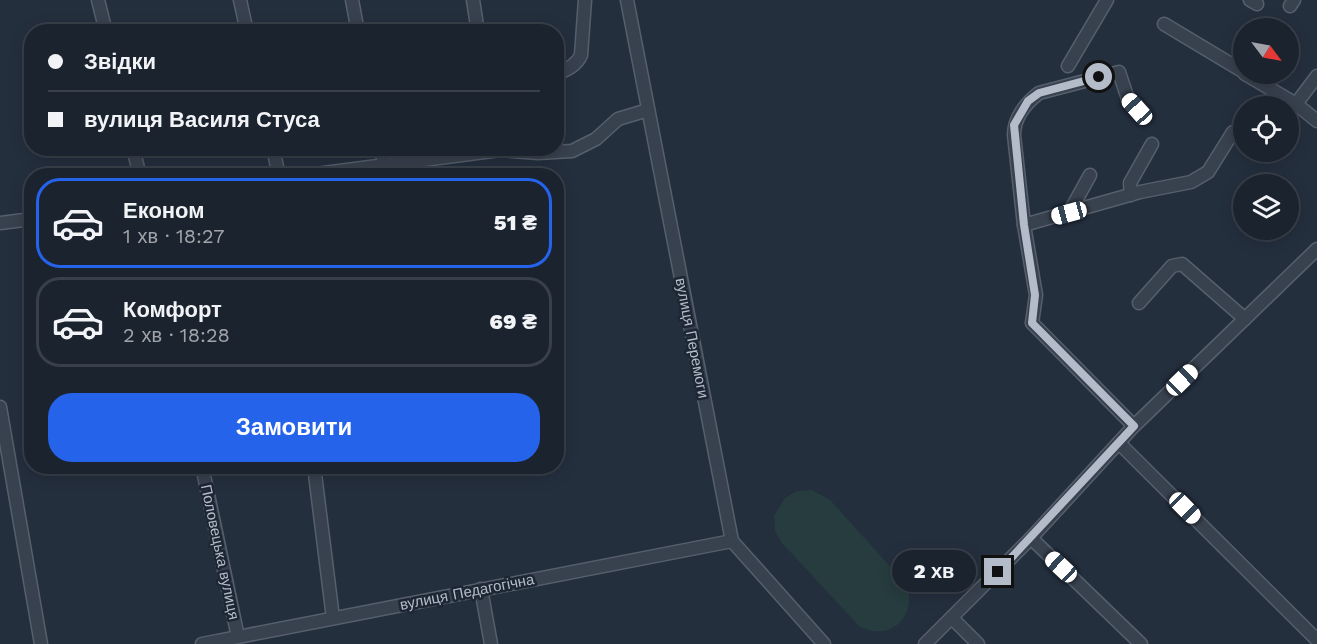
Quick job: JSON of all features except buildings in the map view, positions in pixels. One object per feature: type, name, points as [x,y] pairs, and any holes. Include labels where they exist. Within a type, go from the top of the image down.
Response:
[{"type":"street","points":[[98,0],[104,24]]},
{"type":"street","points":[[240,0],[245,24]]},
{"type":"street","points":[[352,0],[356,24]]},
{"type":"street","points":[[473,0],[477,24]]},
{"type":"street","points":[[564,72],[578,61],[581,55],[585,0]]},
{"type":"street","name":"вулиця Перемоги","points":[[627,0],[732,541]]},
{"type":"street","points":[[1068,66],[1107,0]]},
{"type":"street","points":[[1164,24],[1233,66]]},
{"type":"street","points":[[1134,426],[1032,323],[1035,295],[1024,225],[1014,125],[1028,101],[1039,93],[1119,72],[1128,99],[1137,109]]},
{"type":"street","points":[[1299,100],[1317,76]]},
{"type":"street","points":[[1262,84],[1283,96]]},
{"type":"street","points":[[1299,107],[1317,122]]},
{"type":"street","points":[[564,151],[572,151],[596,139],[618,119],[648,110]]},
{"type":"street","points":[[1024,225],[1131,195],[1191,182],[1208,172],[1233,132]]},
{"type":"street","points":[[1131,195],[1130,183],[1152,144]]},
{"type":"street","points":[[382,156],[384,164]]},
{"type":"street","points":[[356,168],[446,156]]},
{"type":"street","points":[[1069,213],[1090,175]]},
{"type":"street","points":[[0,223],[24,220]]},
{"type":"street","points":[[925,644],[1031,538],[1134,426],[1317,249]]},
{"type":"street","points":[[1139,303],[1172,266],[1182,264],[1245,319]]},
{"type":"street","points":[[0,407],[41,644]]},
{"type":"street","points":[[1119,443],[1317,640]]},
{"type":"street","name":"Половецька вулиця","points":[[204,474],[238,637]]},
{"type":"street","points":[[316,474],[333,618]]},
{"type":"street","points":[[1031,538],[1141,644]]},
{"type":"street","points":[[732,541],[824,644]]},
{"type":"street","name":"вулиця Педагогічна","points":[[202,644],[732,541]]},
{"type":"street","points":[[481,590],[491,644]]},
{"type":"street","points":[[952,618],[978,644]]},
{"type":"green space","points":[[812,490],[830,500],[906,584],[909,596],[905,616],[890,629],[870,630],[859,626],[782,543],[775,531],[774,516],[785,498],[797,491]]},
{"type":"route","points":[[998,572],[1134,426],[1032,323],[1035,295],[1024,225],[1014,125],[1028,101],[1039,93],[1099,77]]}]
